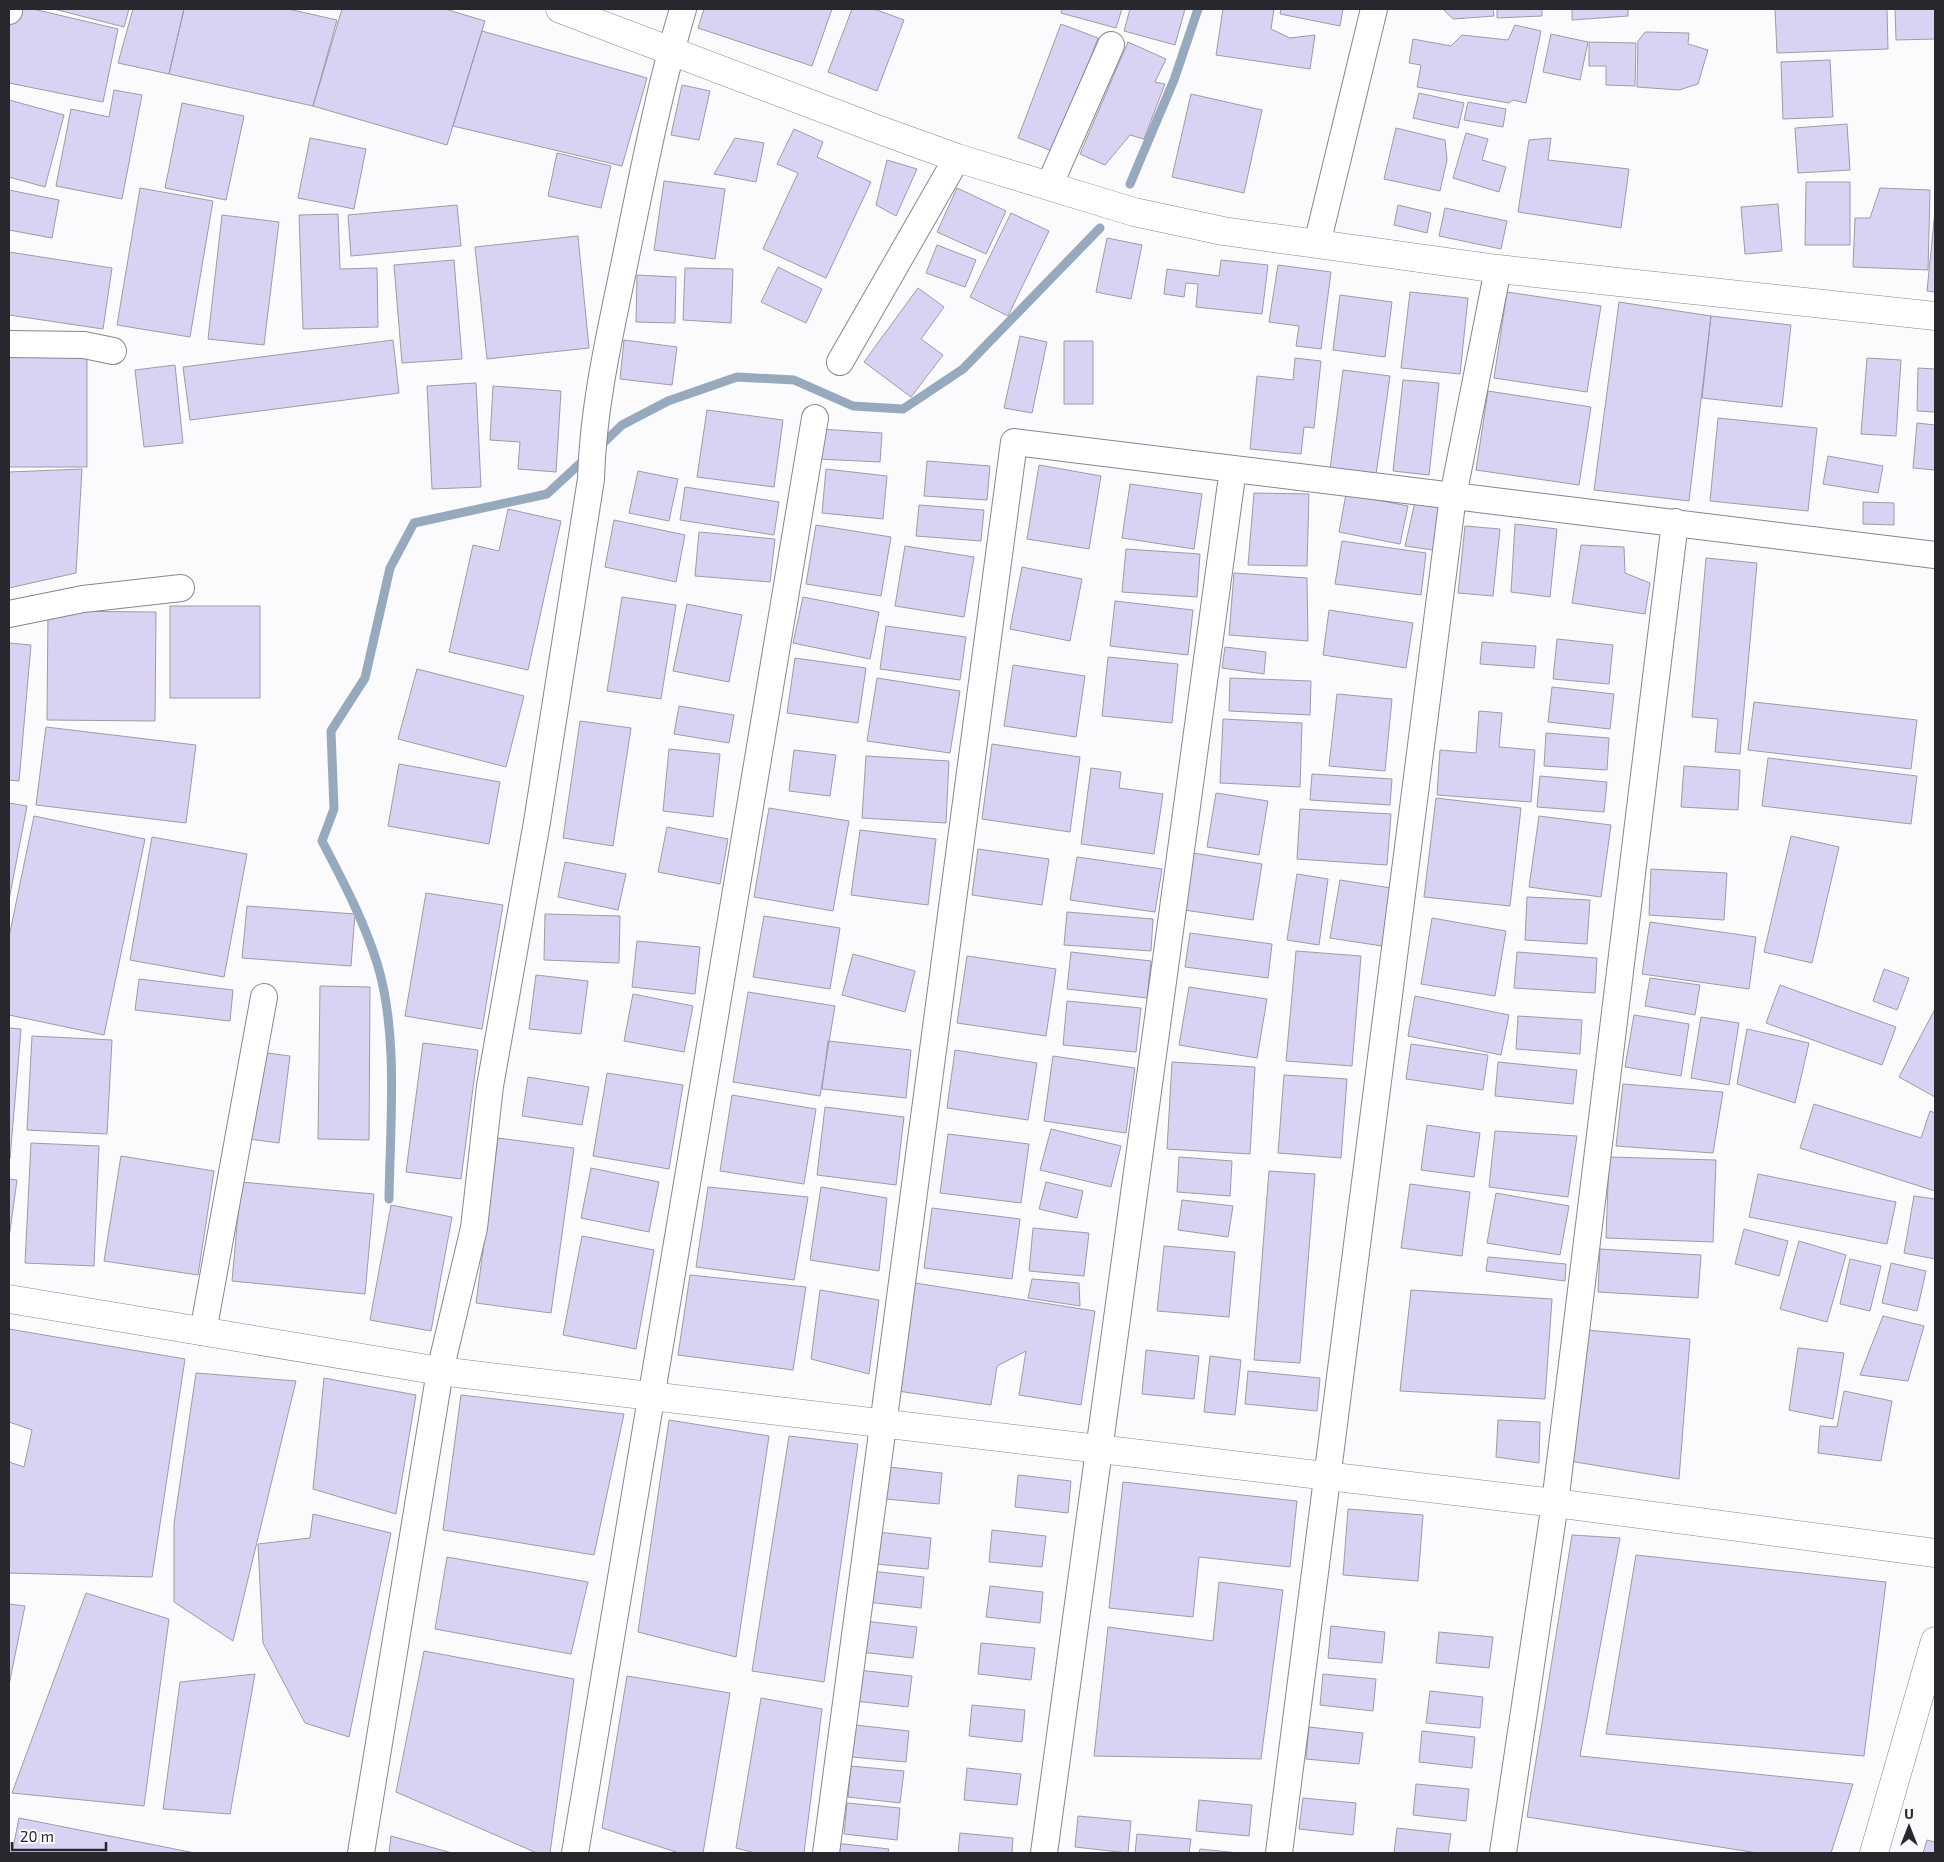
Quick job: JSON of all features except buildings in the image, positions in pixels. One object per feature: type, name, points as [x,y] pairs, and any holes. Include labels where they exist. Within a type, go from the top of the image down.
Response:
[{"type":"street","points":[[560,9],[957,158],[1134,212],[1223,231],[1498,269],[1935,316]]},
{"type":"street","points":[[361,1853],[440,1371],[474,1228],[490,1086],[537,822],[591,480],[592,445],[604,362],[670,50],[683,9]]},
{"type":"street","points":[[1318,244],[1374,9]]},
{"type":"street","points":[[1049,186],[1111,45]]},
{"type":"street","points":[[840,362],[957,158]]},
{"type":"street","points":[[1279,1853],[1453,496],[1498,269]]},
{"type":"street","points":[[9,344],[84,345],[113,351]]},
{"type":"street","points":[[575,1853],[816,418]]},
{"type":"street","points":[[826,1853],[1014,442],[1935,555]]},
{"type":"street","points":[[1044,1853],[1233,469]]},
{"type":"street","points":[[1503,1853],[1555,1503],[1676,522]]},
{"type":"street","points":[[9,614],[83,599],[181,588]]},
{"type":"street","points":[[203,1332],[264,997]]},
{"type":"street","points":[[9,1299],[440,1371],[1328,1475],[1935,1553]]},
{"type":"street","points":[[1874,1853],[1935,1641]]},
{"type":"waterway","points":[[1130,184],[1174,80],[1198,9]]},
{"type":"waterway","points":[[599,447],[622,425],[668,401],[737,377],[794,380],[853,406],[903,409],[963,369],[1100,228]]},
{"type":"waterway","points":[[389,1199],[392,1080],[391,1049],[384,990],[366,932],[322,841],[334,809],[331,731],[365,678],[390,568],[414,523],[547,494],[587,457]]}]
